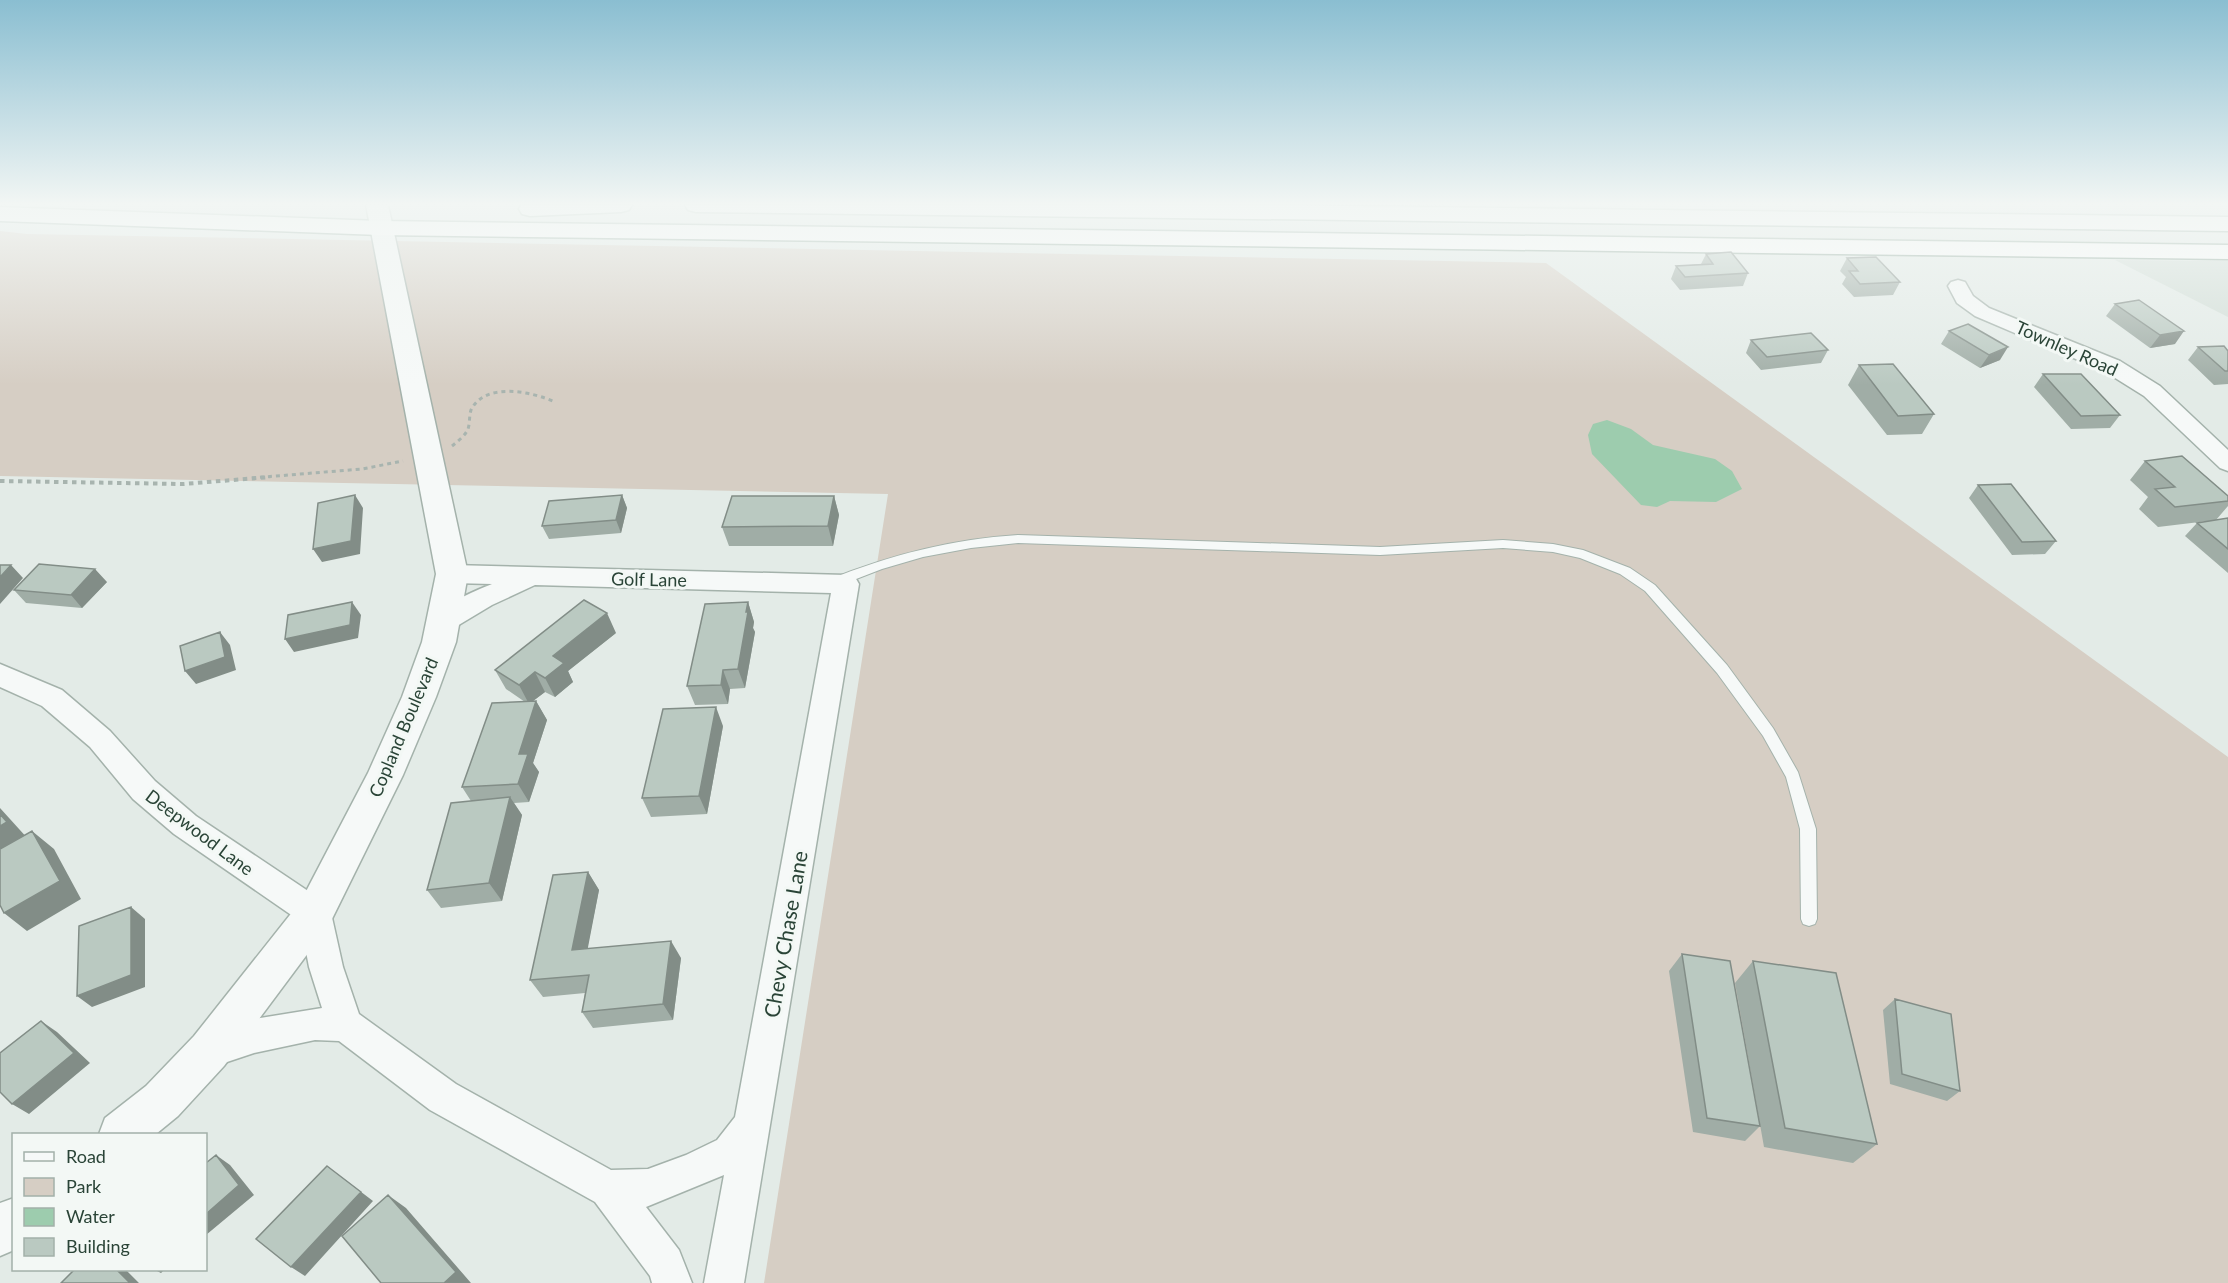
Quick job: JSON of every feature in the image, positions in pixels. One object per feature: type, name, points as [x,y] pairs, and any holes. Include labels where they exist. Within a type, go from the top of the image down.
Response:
[{"type":"street","name":"Copland Boulevard","points":[[122,1133],[162,1101],[209,1052],[315,913],[386,775],[439,642],[452,574],[384,265]]},
{"type":"street","name":"Townley Road","points":[[1958,286],[1964,298],[1982,312],[2112,366],[2152,391],[2228,463]]},
{"type":"street","name":"Golf Lane","points":[[452,574],[838,584]]},
{"type":"street","points":[[442,622],[483,597],[541,576]]},
{"type":"street","name":"Chevy Chase Lane","points":[[724,1283],[838,584]]},
{"type":"street","name":"Deepwood Lane","points":[[0,675],[52,698],[100,739],[144,790],[186,825],[315,913]]},
{"type":"street","points":[[315,913],[326,967],[345,1025]]},
{"type":"street","points":[[209,1052],[254,1036],[315,1024],[345,1025],[443,1096],[608,1189],[665,1264],[672,1283]]},
{"type":"street","points":[[608,1189],[648,1188],[695,1170],[730,1153],[751,1126]]},
{"type":"street","points":[[0,1232],[12,1223]]},
{"type":"lane","points":[[838,584],[852,574],[964,544],[1018,539],[1380,551],[1503,544],[1553,548],[1583,554],[1625,571],[1650,588],[1722,669],[1768,732],[1793,776],[1808,829],[1809,919]]},
{"type":"path","points":[[0,481],[183,484],[362,469],[428,457],[448,450],[467,432],[472,407],[486,395],[511,392],[540,394],[555,402]]},
{"type":"shaded area","points":[[2125,265],[2228,265],[2228,317]]},
{"type":"green space","points":[[0,265],[1549,265],[2228,757],[2228,1283],[764,1283],[888,494],[0,476]]},
{"type":"water","points":[[1607,420],[1631,429],[1653,445],[1715,459],[1732,471],[1742,489],[1716,502],[1670,501],[1657,507],[1641,505],[1592,454],[1588,435],[1593,424]]},
{"type":"building","points":[[1741,265],[1748,273],[1685,277],[1676,266]]},
{"type":"building","points":[[1853,265],[1884,265],[1900,282],[1860,284],[1849,271],[1858,271]]},
{"type":"building","points":[[2139,300],[2184,331],[2160,335],[2115,304]]},
{"type":"building","points":[[1968,324],[2008,347],[1989,355],[1949,331]]},
{"type":"building","points":[[1811,333],[1828,350],[1767,357],[1751,340]]},
{"type":"building","points":[[2224,346],[2228,351],[2228,371],[2225,371],[2198,347]]},
{"type":"building","points":[[1893,364],[1934,414],[1898,416],[1859,365]]},
{"type":"building","points":[[2043,374],[2081,374],[2120,415],[2081,416]]},
{"type":"building","points":[[2182,456],[2228,496],[2228,501],[2175,507],[2155,489],[2175,487],[2145,461]]},
{"type":"building","points":[[2011,484],[2056,541],[2022,542],[1978,485]]},
{"type":"building","points":[[355,495],[351,541],[313,549],[318,503]]},
{"type":"building","points":[[622,495],[616,520],[542,526],[549,501]]},
{"type":"building","points":[[732,496],[834,496],[828,526],[722,527]]},
{"type":"building","points":[[2228,518],[2228,549],[2197,523]]},
{"type":"building","points":[[39,564],[95,569],[71,595],[14,590]]},
{"type":"building","points":[[0,565],[11,565],[0,577]]},
{"type":"building","points":[[584,600],[607,613],[553,656],[564,663],[545,678],[535,672],[519,685],[495,670]]},
{"type":"building","points":[[352,602],[350,625],[285,639],[288,615]]},
{"type":"building","points":[[748,602],[738,669],[723,670],[721,685],[687,686],[705,604]]},
{"type":"building","points":[[220,632],[225,657],[185,671],[180,646]]},
{"type":"building","points":[[536,701],[519,754],[528,754],[518,784],[462,787],[492,703]]},
{"type":"building","points":[[716,707],[699,796],[642,798],[663,709]]},
{"type":"building","points":[[510,797],[489,883],[427,890],[451,803]]},
{"type":"building","points":[[0,814],[7,822],[0,826]]},
{"type":"building","points":[[32,831],[60,881],[4,913],[0,905],[0,849]]},
{"type":"building","points":[[588,872],[572,950],[671,941],[663,1004],[582,1012],[589,975],[530,980],[553,875]]},
{"type":"building","points":[[131,907],[131,975],[77,996],[79,926]]},
{"type":"building","points":[[1682,954],[1730,961],[1760,1126],[1707,1118]]},
{"type":"building","points":[[1753,961],[1836,973],[1877,1144],[1785,1128]]},
{"type":"building","points":[[1895,999],[1951,1014],[1960,1091],[1902,1074]]},
{"type":"building","points":[[41,1021],[74,1053],[12,1104],[0,1092],[0,1053]]},
{"type":"building","points":[[216,1155],[239,1185],[207,1213],[207,1162]]},
{"type":"building","points":[[327,1166],[361,1192],[291,1267],[256,1239]]},
{"type":"building","points":[[388,1195],[456,1272],[444,1283],[381,1283],[342,1236]]},
{"type":"building","points":[[73,1271],[118,1271],[130,1283],[61,1283]]}]
